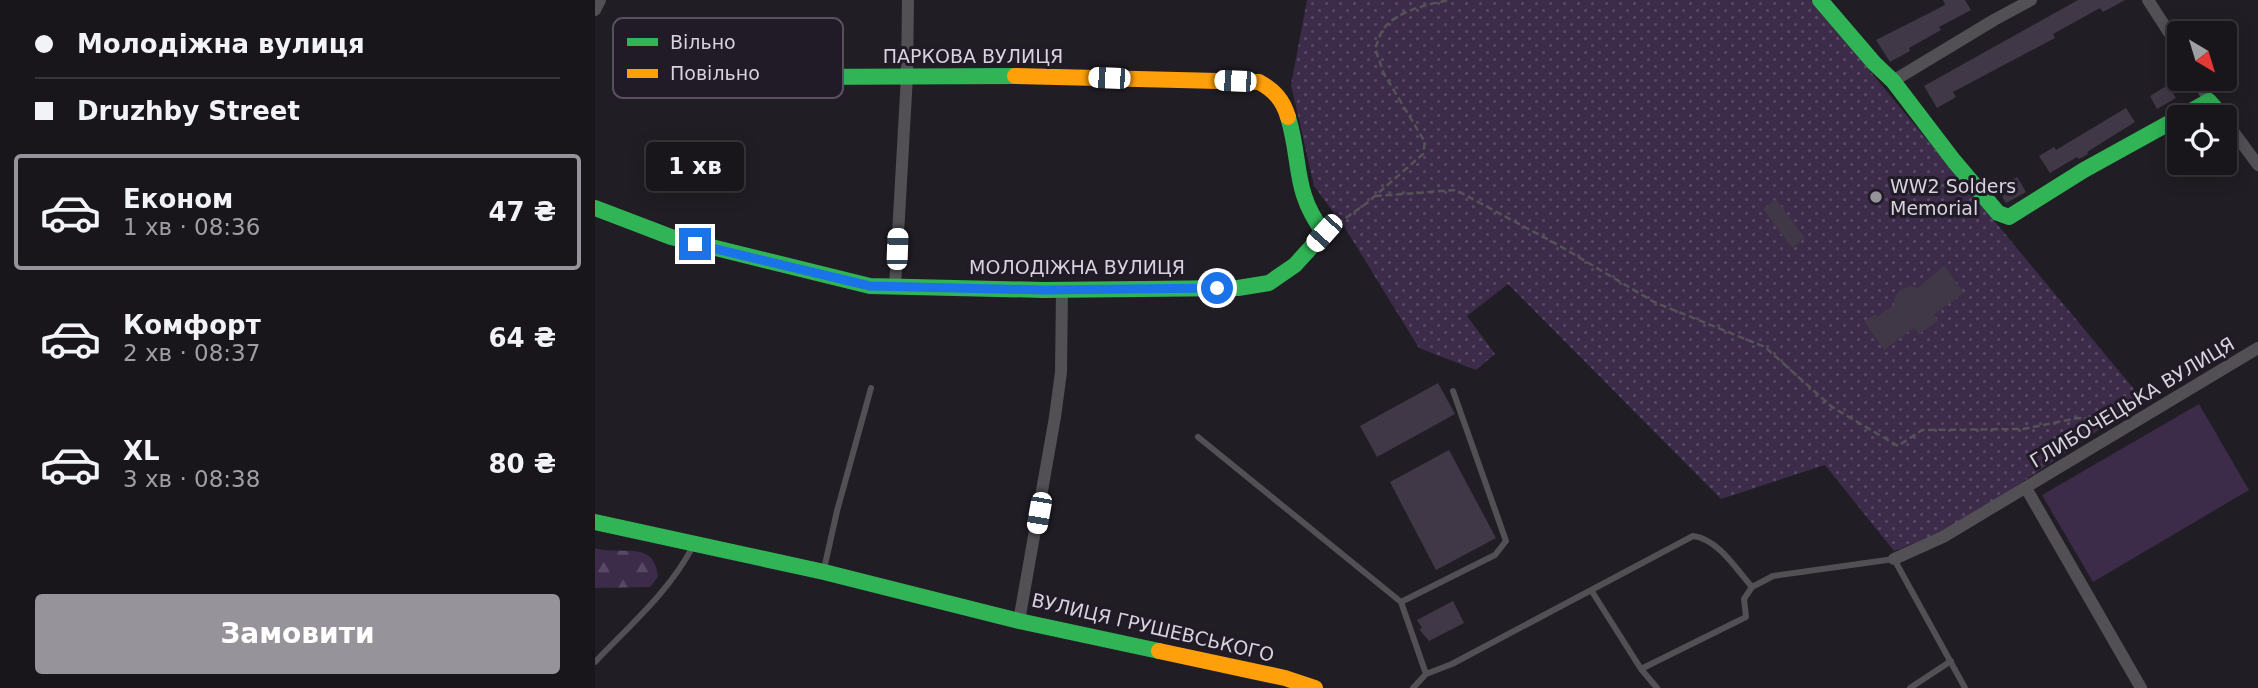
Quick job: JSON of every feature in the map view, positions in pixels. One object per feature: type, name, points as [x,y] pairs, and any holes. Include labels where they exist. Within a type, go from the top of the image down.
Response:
[{"type":"street","points":[[595,10],[600,0]]},
{"type":"street","points":[[895,287],[907,76],[908,0]]},
{"type":"street","points":[[1820,0],[1893,81],[1998,213],[2009,217],[2084,170],[2209,101]]},
{"type":"street","points":[[1893,81],[2031,0]]},
{"type":"street","points":[[2148,0],[2167,29]]},
{"type":"street","name":"ПАРКОВА ВУЛИЦЯ","points":[[843,77],[1030,76],[1267,84],[1274,89],[1284,106],[1300,187],[1313,220],[1324,233]]},
{"type":"street","points":[[2204,91],[2213,105]]},
{"type":"street","points":[[2237,136],[2258,165]]},
{"type":"street","name":"МОЛОДІЖНА ВУЛИЦЯ","points":[[595,208],[671,237],[870,286],[895,287],[1062,290],[1238,288],[1269,283],[1295,265],[1324,233]]},
{"type":"street","name":"ВУЛИЦЯ ГРУШЕВСЬКОГО","points":[[1062,290],[1061,372],[1019,621],[1285,678],[1315,688]]},
{"type":"street","name":"ГЛИБОЧЕЦЬКА ВУЛИЦЯ","points":[[1894,559],[1943,537],[2258,349]]},
{"type":"street","points":[[2026,488],[2141,688]]},
{"type":"street","points":[[595,522],[824,572],[1019,621]]},
{"type":"lane","points":[[824,572],[837,511],[871,388]]},
{"type":"lane","points":[[1401,602],[1495,555],[1506,541],[1453,391]]},
{"type":"lane","points":[[1198,437],[1401,602],[1426,674]]},
{"type":"lane","points":[[1413,688],[1426,674],[1452,664],[1693,536],[1704,538],[1715,545],[1752,587]]},
{"type":"lane","points":[[595,662],[670,583],[684,564],[694,543]]},
{"type":"lane","points":[[1641,669],[1746,618],[1744,599],[1752,587],[1773,576],[1894,559],[1965,688]]},
{"type":"lane","points":[[1591,590],[1641,669],[1657,688]]},
{"type":"lane","points":[[1910,688],[1951,661]]},
{"type":"path","points":[[1324,233],[1375,196],[1423,154],[1425,142],[1384,74],[1375,48],[1384,29],[1401,16],[1428,4],[1450,0]]},
{"type":"path","points":[[1375,196],[1456,190],[1560,246],[1654,302],[1765,347],[1832,407],[1898,446],[1922,430],[2023,429],[2078,418],[2136,421]]},
{"type":"green space","points":[[1307,0],[1811,0],[2143,400],[1956,527],[1894,551],[1825,465],[1721,499],[1508,284],[1467,316],[1495,354],[1476,370],[1419,348],[1345,228],[1314,186],[1291,85]]},
{"type":"green space","points":[[2199,404],[2249,490],[2093,582],[2042,495]]},
{"type":"green space","points":[[595,548],[644,553],[656,565],[658,577],[650,587],[595,588]]},
{"type":"building","points":[[1943,0],[1965,0],[1971,10],[1939,27],[1941,30],[1890,62],[1876,40],[1945,5]]},
{"type":"building","points":[[2078,0],[2125,0],[2103,12],[2100,8],[2053,34],[2055,38],[1953,92],[1956,97],[1937,108],[1924,86]]},
{"type":"building","points":[[2167,86],[2167,91],[2172,91],[2176,98],[2157,109],[2150,96]]},
{"type":"building","points":[[2126,108],[2135,122],[2087,152],[2088,154],[2079,159],[2077,157],[2050,173],[2039,156],[2054,147],[2056,150]]},
{"type":"building","points":[[2017,177],[2026,192],[2006,203],[1997,188]]},
{"type":"building","points":[[1776,199],[1805,238],[1792,248],[1763,209]]},
{"type":"building","points":[[1944,266],[1964,293],[1933,315],[1938,321],[1919,334],[1914,328],[1884,350],[1864,321],[1875,314],[1877,317],[1894,305],[1895,296],[1901,289],[1909,286],[1918,288]]},
{"type":"building","points":[[1438,383],[1455,414],[1377,457],[1360,426]]},
{"type":"building","points":[[1449,450],[1496,538],[1436,570],[1390,482]]},
{"type":"building","points":[[1453,601],[1464,623],[1429,641],[1419,629],[1422,628],[1417,620]]},
{"type":"traffic: fast","points":[[1820,0],[1893,81],[1998,213],[2009,217],[2084,170],[2167,124]]},
{"type":"traffic: fast","points":[[843,77],[1015,76]]},
{"type":"traffic: fast","points":[[2202,105],[2209,101],[2212,105]]},
{"type":"traffic: fast","points":[[595,208],[671,237],[870,286],[1044,290],[1238,288],[1269,283],[1295,265],[1324,233],[1302,190],[1288,117]]},
{"type":"traffic: fast","points":[[595,522],[824,572],[1019,621],[1159,651]]},
{"type":"traffic: slow","points":[[1015,76],[1259,82],[1277,96],[1288,117]]},
{"type":"traffic: slow","points":[[1159,651],[1285,678],[1315,688]]},
{"type":"place","name":"WW2 Solders Memorial","points":[[1876,197]]},
{"type":"route","points":[[695,244],[870,286],[1044,290],[1217,288]]}]
